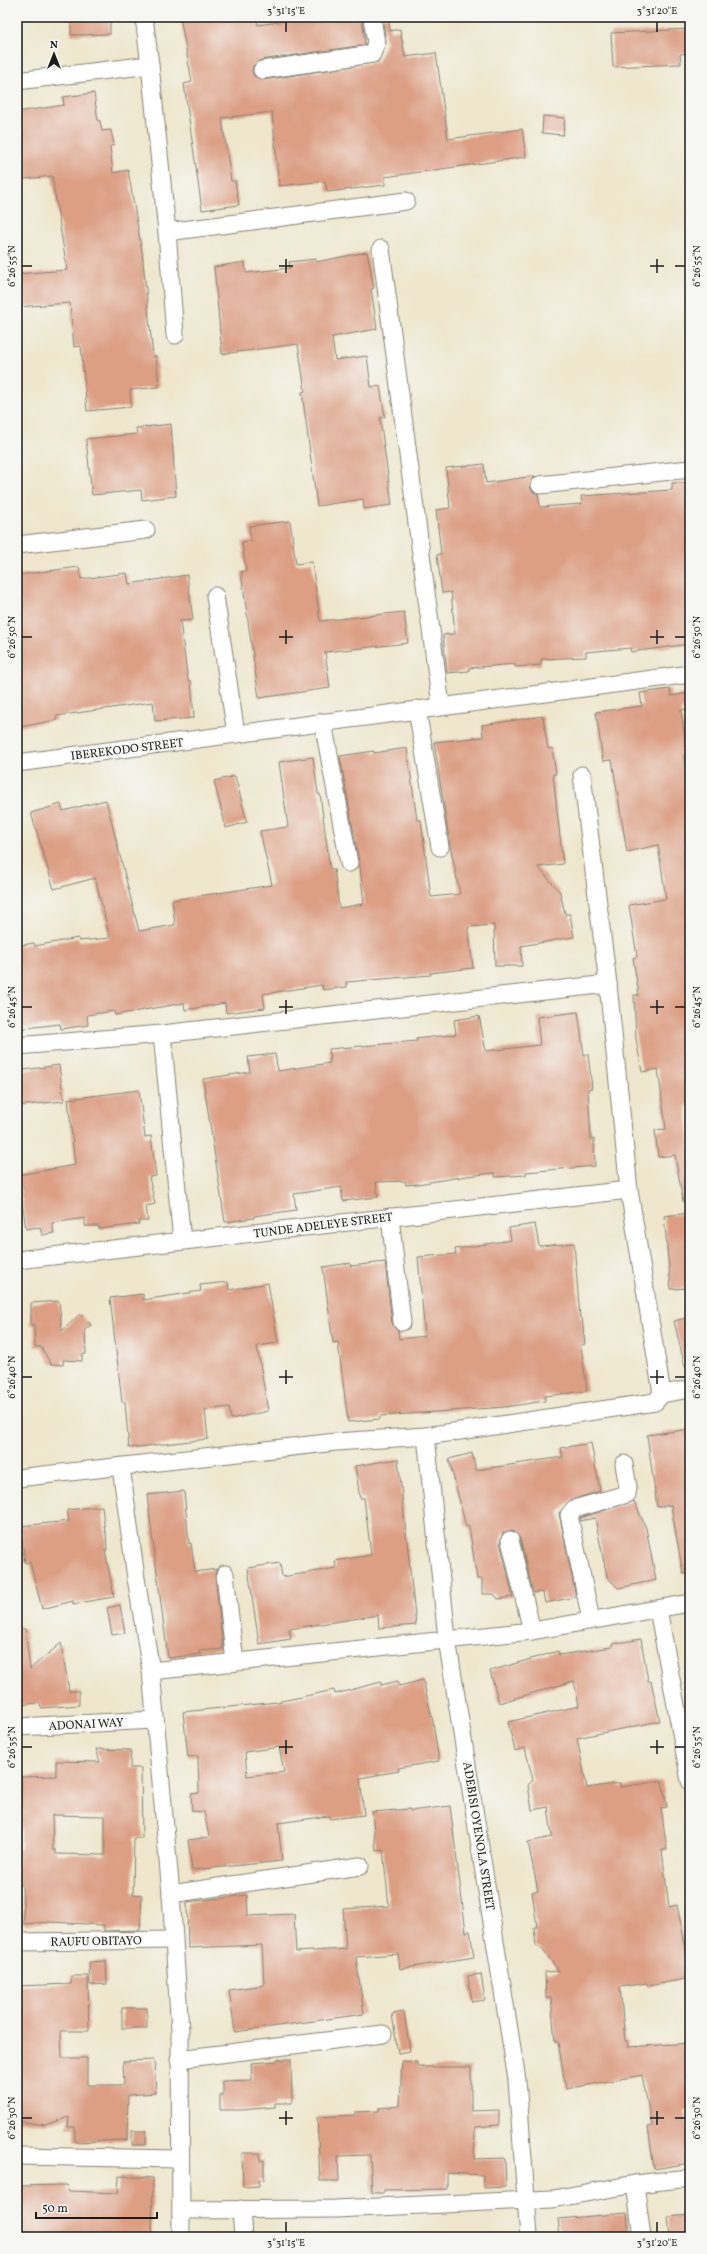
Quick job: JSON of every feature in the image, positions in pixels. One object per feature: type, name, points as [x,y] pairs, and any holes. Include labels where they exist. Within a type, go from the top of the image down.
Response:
[{"type":"street","points":[[144,17],[167,232],[175,336]]},
{"type":"street","points":[[262,70],[372,54],[376,43],[372,17]]},
{"type":"street","points":[[17,81],[150,65]]},
{"type":"street","points":[[167,232],[406,201]]},
{"type":"street","points":[[381,249],[441,706]]},
{"type":"street","points":[[540,485],[690,469]]},
{"type":"street","points":[[17,545],[146,530]]},
{"type":"street","points":[[215,596],[236,734]]},
{"type":"street","name":"IBEREKODO STREET","points":[[17,763],[690,674]]},
{"type":"street","points":[[417,709],[440,847]]},
{"type":"street","points":[[323,722],[349,863]]},
{"type":"street","points":[[582,775],[608,984],[629,1190],[662,1394]]},
{"type":"street","points":[[17,1046],[162,1034],[608,984]]},
{"type":"street","points":[[162,1034],[182,1241]]},
{"type":"street","name":"TUNDE ADELEYE STREET","points":[[17,1260],[629,1190]]},
{"type":"street","points":[[390,1217],[402,1322]]},
{"type":"street","points":[[17,1478],[336,1442],[426,1436],[655,1402],[662,1394],[690,1389]]},
{"type":"street","name":"ADEBISI OYENOLA STREET","points":[[426,1436],[447,1639],[517,2080],[529,2237]]},
{"type":"street","points":[[591,1620],[569,1515],[574,1509],[627,1494],[628,1487],[624,1464]]},
{"type":"street","points":[[121,1467],[136,1578],[151,1671],[171,1894],[179,2059],[181,2237]]},
{"type":"street","points":[[510,1540],[532,1631]]},
{"type":"street","points":[[225,1574],[235,1662]]},
{"type":"street","points":[[151,1671],[532,1631],[690,1604]]},
{"type":"street","points":[[658,1609],[690,1781]]},
{"type":"street","name":"ADONAI WAY","points":[[17,1727],[155,1720]]},
{"type":"street","points":[[171,1894],[360,1866]]},
{"type":"street","name":"RAUFU OBITAYO","points":[[17,1942],[174,1940]]},
{"type":"street","points":[[179,2059],[383,2034]]},
{"type":"street","points":[[17,2156],[179,2158]]},
{"type":"street","points":[[181,2210],[335,2209],[553,2199],[635,2184],[690,2178]]},
{"type":"street","points":[[635,2184],[642,2237]]},
{"type":"street","points":[[241,2210],[243,2237]]},
{"type":"building","points":[[71,17],[110,17],[110,34],[71,35]]},
{"type":"building","points":[[180,17],[256,17],[258,25],[312,17],[362,17],[365,45],[260,60],[253,66],[252,72],[254,76],[263,80],[378,62],[386,42],[382,17],[388,17],[390,31],[400,29],[405,57],[436,53],[448,139],[522,129],[526,157],[385,177],[385,185],[327,192],[325,181],[279,186],[272,112],[222,118],[231,181],[235,181],[239,205],[202,210],[184,84],[192,82]]},
{"type":"building","points":[[690,29],[690,53],[680,54],[681,64],[613,67],[611,33]]},
{"type":"building","points":[[94,93],[98,121],[100,121],[102,131],[111,130],[114,145],[110,146],[113,173],[128,170],[142,252],[153,356],[156,356],[159,387],[130,390],[131,407],[87,411],[81,346],[74,347],[70,303],[17,307],[17,274],[67,270],[52,176],[17,180],[17,112],[64,105],[63,97]]},
{"type":"building","points":[[543,116],[565,118],[563,135],[542,133]]},
{"type":"building","points":[[367,252],[374,288],[371,289],[377,329],[332,337],[335,360],[367,356],[371,387],[380,386],[385,417],[380,418],[392,505],[364,509],[363,499],[317,506],[302,392],[305,391],[298,344],[222,354],[214,267],[245,262],[246,273],[290,268],[289,262],[316,259],[316,262]]},
{"type":"building","points":[[171,424],[176,496],[142,500],[141,490],[92,495],[86,439],[137,434],[136,428]]},
{"type":"building","points":[[484,464],[486,483],[535,476],[530,486],[532,491],[538,494],[540,507],[582,504],[581,496],[672,490],[672,483],[690,483],[690,644],[631,652],[630,648],[586,652],[586,657],[541,659],[541,665],[515,667],[515,664],[469,668],[469,671],[447,673],[443,635],[455,634],[451,592],[442,593],[437,555],[441,554],[436,510],[450,508],[446,468]]},
{"type":"building","points":[[290,521],[296,564],[312,562],[320,621],[404,612],[408,643],[325,652],[330,688],[259,698],[241,572],[246,571],[242,542],[251,541],[249,526]]},
{"type":"building","points":[[79,567],[81,579],[127,573],[129,584],[187,575],[193,620],[180,621],[188,681],[191,681],[194,718],[155,721],[153,702],[56,716],[57,720],[20,727],[17,710],[17,575]]},
{"type":"building","points":[[670,689],[671,696],[690,693],[690,709],[681,710],[687,755],[684,755],[690,818],[690,1105],[686,1105],[690,1153],[690,1201],[683,1202],[675,1155],[658,1157],[655,1130],[666,1129],[658,1069],[642,1072],[636,1039],[634,995],[639,995],[633,958],[637,957],[629,905],[666,899],[658,845],[627,852],[612,760],[603,761],[596,712],[642,706],[640,693]]},
{"type":"building","points":[[543,716],[548,749],[552,748],[556,774],[553,774],[563,864],[538,867],[560,892],[565,914],[570,914],[574,937],[521,946],[522,966],[495,966],[494,925],[468,927],[473,968],[430,973],[431,975],[346,982],[347,987],[323,990],[322,985],[263,994],[265,1008],[226,1013],[225,1003],[185,1010],[184,1003],[115,1015],[114,1011],[87,1015],[88,1025],[61,1029],[60,1024],[17,1029],[17,946],[34,943],[35,946],[78,938],[79,941],[110,938],[95,878],[54,889],[31,813],[61,804],[63,811],[106,800],[139,931],[175,925],[172,900],[272,885],[260,831],[288,827],[279,762],[313,757],[318,794],[320,794],[330,869],[334,869],[339,908],[364,904],[360,867],[340,756],[407,748],[417,820],[421,820],[431,897],[460,894],[450,845],[434,742],[483,737],[482,725]]},
{"type":"building","points":[[235,776],[247,822],[226,828],[214,781]]},
{"type":"building","points":[[578,1012],[584,1055],[588,1054],[592,1088],[588,1089],[591,1139],[594,1139],[595,1166],[526,1172],[526,1175],[495,1177],[495,1173],[406,1185],[405,1181],[376,1182],[378,1197],[343,1201],[341,1187],[294,1194],[296,1210],[225,1222],[203,1079],[250,1072],[248,1057],[275,1054],[278,1071],[330,1063],[329,1049],[417,1041],[416,1039],[456,1034],[454,1020],[479,1016],[486,1051],[540,1045],[537,1017]]},
{"type":"building","points":[[59,1065],[64,1101],[17,1106],[17,1071]]},
{"type":"building","points":[[139,1090],[145,1137],[151,1136],[156,1176],[149,1177],[155,1204],[146,1206],[148,1221],[139,1221],[139,1224],[99,1229],[99,1226],[85,1226],[85,1218],[52,1223],[54,1233],[42,1235],[40,1227],[26,1229],[18,1175],[75,1165],[68,1099]]},
{"type":"building","points":[[690,1213],[690,1288],[671,1289],[664,1216]]},
{"type":"building","points":[[535,1224],[539,1246],[574,1243],[580,1318],[582,1318],[585,1344],[581,1345],[587,1391],[545,1396],[545,1401],[505,1407],[380,1416],[380,1419],[348,1422],[338,1342],[333,1343],[323,1267],[350,1263],[351,1266],[385,1262],[392,1323],[398,1331],[399,1339],[425,1336],[418,1257],[456,1254],[455,1249],[511,1240],[509,1228]]},
{"type":"building","points":[[228,1282],[229,1290],[268,1283],[278,1343],[257,1346],[268,1411],[231,1419],[229,1407],[205,1410],[208,1439],[129,1448],[125,1402],[122,1402],[110,1298],[143,1294],[143,1300],[201,1291],[200,1285]]},
{"type":"building","points":[[59,1301],[62,1331],[80,1314],[91,1325],[85,1329],[86,1354],[82,1355],[82,1361],[63,1360],[63,1365],[51,1364],[41,1347],[35,1347],[34,1325],[31,1325],[31,1303]]},
{"type":"building","points":[[690,1317],[690,1367],[685,1367],[674,1321]]},
{"type":"building","points":[[690,1429],[690,1573],[683,1574],[671,1505],[657,1507],[647,1435]]},
{"type":"building","points":[[591,1443],[600,1491],[571,1500],[559,1513],[576,1597],[545,1603],[543,1592],[533,1593],[520,1538],[512,1530],[503,1533],[500,1542],[513,1597],[498,1599],[494,1594],[482,1594],[482,1579],[477,1579],[469,1526],[466,1527],[449,1459],[472,1453],[476,1470],[563,1457],[561,1448]]},
{"type":"building","points":[[398,1459],[416,1625],[379,1628],[378,1615],[289,1629],[291,1639],[259,1644],[248,1568],[280,1563],[282,1577],[336,1568],[335,1561],[371,1555],[364,1498],[360,1498],[355,1466]]},
{"type":"building","points":[[184,1491],[189,1544],[191,1543],[195,1572],[217,1569],[215,1575],[223,1649],[199,1651],[200,1654],[168,1658],[147,1495]]},
{"type":"building","points":[[634,1501],[646,1528],[656,1580],[618,1588],[607,1577],[595,1518],[580,1521],[580,1518]]},
{"type":"building","points":[[102,1506],[106,1532],[107,1550],[105,1550],[114,1597],[73,1604],[73,1601],[42,1609],[30,1562],[25,1563],[20,1526],[69,1521],[67,1510]]},
{"type":"building","points":[[120,1605],[125,1633],[112,1635],[107,1608]]},
{"type":"building","points":[[17,1629],[25,1629],[30,1669],[61,1643],[69,1691],[79,1691],[79,1705],[41,1708],[40,1703],[17,1705]]},
{"type":"building","points":[[641,1639],[648,1681],[651,1681],[660,1721],[577,1738],[587,1788],[620,1783],[620,1787],[662,1781],[667,1807],[661,1808],[667,1850],[662,1850],[669,1907],[677,1905],[690,1969],[690,1978],[648,1986],[647,1983],[620,1987],[625,2041],[627,2041],[628,2047],[690,2043],[690,2109],[685,2110],[690,2143],[690,2163],[654,2169],[648,2127],[652,2126],[642,2075],[566,2089],[558,2042],[555,2042],[551,1997],[546,1997],[545,1972],[559,1971],[542,1949],[536,1946],[534,1927],[537,1927],[532,1892],[538,1891],[528,1842],[552,1837],[548,1807],[532,1810],[528,1785],[533,1780],[525,1748],[515,1751],[508,1722],[579,1706],[574,1681],[499,1703],[490,1671],[558,1651],[559,1655],[612,1647],[612,1644]]},
{"type":"building","points":[[423,1680],[433,1722],[439,1761],[398,1768],[399,1771],[360,1778],[364,1815],[330,1819],[329,1816],[278,1823],[282,1861],[192,1870],[188,1840],[209,1837],[204,1812],[192,1811],[191,1794],[199,1793],[198,1756],[188,1757],[183,1712],[277,1702],[334,1690],[335,1694],[381,1682],[381,1685],[398,1681],[399,1686]],"holes":[[[279,1747],[284,1772],[247,1776],[245,1752]]]},
{"type":"building","points":[[96,1749],[131,1750],[130,1768],[141,1768],[142,1838],[134,1838],[133,1894],[142,1895],[140,1930],[104,1931],[104,1925],[51,1922],[24,1924],[22,1885],[17,1885],[17,1849],[21,1849],[21,1777],[56,1776],[56,1761],[100,1762]],"holes":[[[52,1815],[105,1816],[105,1855],[56,1854],[56,1850],[53,1850]]]},
{"type":"building","points":[[450,1806],[466,1932],[470,1931],[474,1957],[400,1969],[398,1954],[356,1957],[364,2014],[235,2032],[229,1990],[264,1985],[262,1945],[188,1948],[187,1902],[247,1895],[248,1916],[294,1914],[296,1952],[346,1949],[343,1909],[389,1906],[383,1850],[376,1851],[372,1812],[410,1809],[410,1811]]},
{"type":"building","points":[[106,1961],[107,1984],[90,1985],[89,1962]]},
{"type":"building","points":[[481,1974],[485,2000],[472,2002],[468,1976]]},
{"type":"building","points":[[71,1976],[88,1976],[89,2031],[61,2031],[62,2058],[87,2058],[87,2085],[124,2085],[123,2061],[154,2060],[156,2093],[128,2095],[127,2140],[75,2142],[75,2127],[68,2127],[69,2117],[45,2125],[17,2121],[17,1986],[71,1984]]},
{"type":"building","points":[[122,2008],[147,2008],[147,2028],[122,2028]]},
{"type":"building","points":[[404,2012],[410,2051],[398,2053],[392,2014]]},
{"type":"building","points":[[277,2059],[291,2059],[292,2103],[275,2103],[275,2107],[220,2110],[220,2095],[223,2095],[223,2081],[252,2080],[251,2063],[277,2061]]},
{"type":"building","points":[[402,2061],[417,2062],[417,2067],[471,2067],[471,2111],[499,2110],[499,2125],[475,2127],[474,2159],[505,2158],[506,2187],[484,2188],[483,2175],[447,2173],[447,2189],[384,2190],[384,2193],[372,2193],[370,2155],[338,2156],[339,2181],[320,2181],[317,2117],[355,2115],[355,2112],[379,2111],[379,2108],[400,2106]]},
{"type":"building","points":[[132,2131],[146,2131],[146,2145],[132,2145]]},
{"type":"building","points":[[242,2153],[260,2153],[260,2161],[264,2160],[264,2180],[259,2180],[259,2186],[243,2187]]},
{"type":"building","points":[[119,2176],[153,2178],[152,2237],[17,2237],[17,2186],[67,2185],[68,2191],[118,2193]]},
{"type":"building","points":[[627,2213],[629,2237],[560,2237],[558,2219]]},
{"type":"building","points":[[690,2215],[690,2237],[670,2237],[668,2217]]}]
